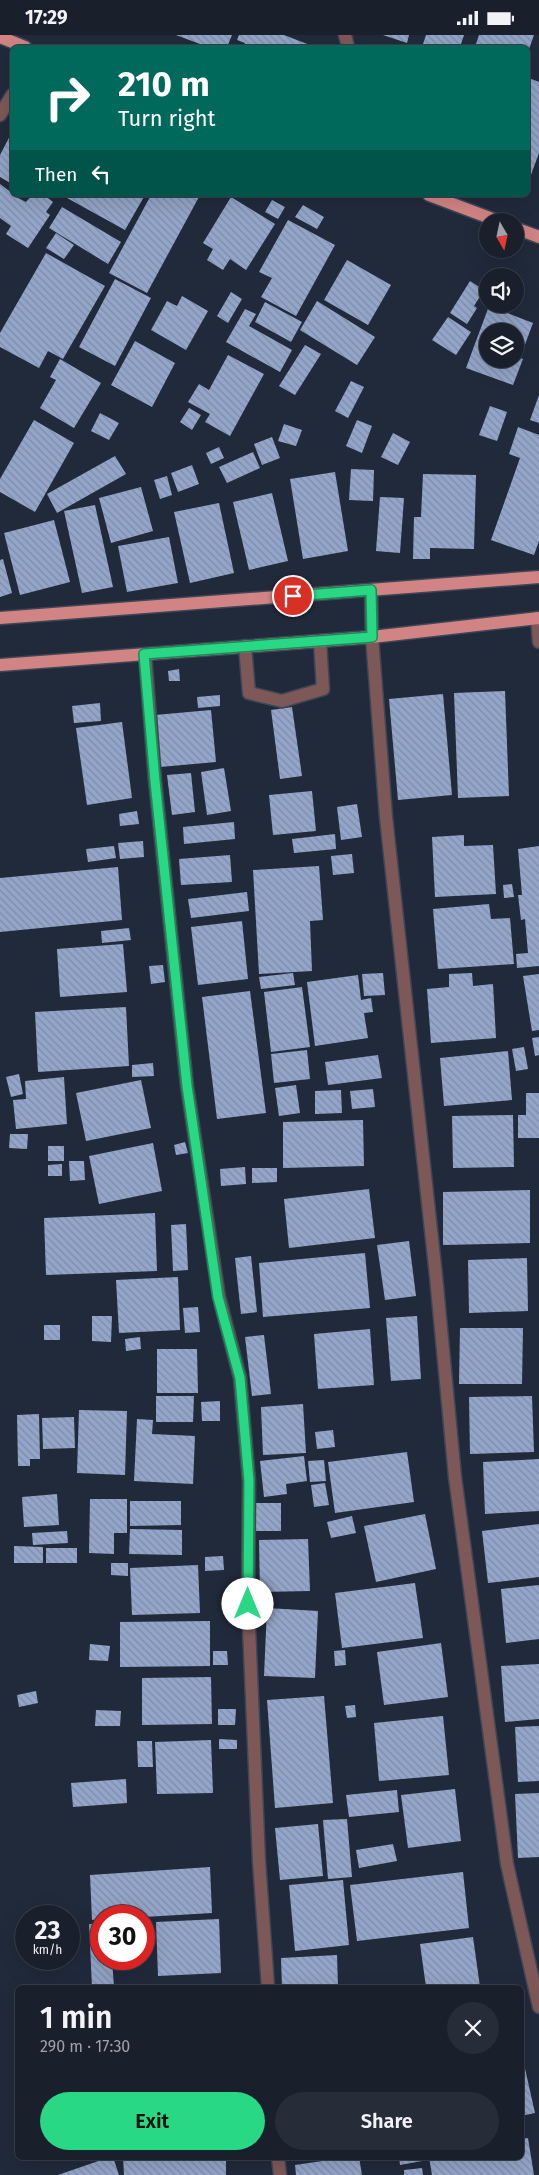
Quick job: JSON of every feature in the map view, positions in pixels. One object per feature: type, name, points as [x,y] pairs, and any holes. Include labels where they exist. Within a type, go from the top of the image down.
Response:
[{"type":"main road","points":[[0,37],[20,45]]},
{"type":"main road","points":[[434,197],[479,214]]},
{"type":"main road","points":[[524,231],[539,237]]},
{"type":"main road","points":[[0,618],[539,577]]},
{"type":"main road","points":[[0,665],[372,637],[538,618]]},
{"type":"street","points":[[0,115],[10,98]]},
{"type":"street","points":[[371,590],[372,637],[386,817],[456,1477],[507,1864],[539,2007]]},
{"type":"street","points":[[538,618],[539,642]]},
{"type":"street","points":[[245,646],[249,693],[282,701],[323,689],[320,641]]},
{"type":"street","points":[[144,654],[155,781],[187,1086],[218,1297],[240,1378],[249,1481],[248,1604],[259,1861],[268,1985]]},
{"type":"street","points":[[278,2160],[280,2175]]},
{"type":"building","points":[[176,35],[232,35],[228,45],[203,45]]},
{"type":"building","points":[[239,35],[284,35],[310,45],[244,45],[245,43],[237,40]]},
{"type":"building","points":[[383,35],[409,35],[407,43]]},
{"type":"building","points":[[426,35],[464,35],[461,45],[423,45]]},
{"type":"building","points":[[479,35],[534,35],[530,46],[476,45]]},
{"type":"building","points":[[530,78],[539,82],[539,153],[530,178]]},
{"type":"building","points":[[10,136],[10,183],[0,177],[0,155]]},
{"type":"building","points":[[0,184],[10,192],[10,197],[16,197],[26,202],[30,197],[47,197],[53,202],[46,212],[50,215],[28,248],[6,234],[11,226],[0,218]]},
{"type":"building","points":[[68,197],[144,197],[125,230]]},
{"type":"building","points":[[150,197],[199,197],[147,293],[109,273]]},
{"type":"building","points":[[231,197],[275,224],[246,270],[230,259],[223,270],[207,260],[213,249],[203,243]]},
{"type":"building","points":[[272,200],[285,207],[278,219],[265,212]]},
{"type":"building","points":[[303,205],[324,217],[317,229],[295,217]]},
{"type":"building","points":[[62,207],[121,242],[108,264],[49,228]]},
{"type":"building","points":[[288,220],[335,245],[296,316],[261,297],[272,278],[259,272]]},
{"type":"building","points":[[56,233],[74,245],[64,259],[46,248]]},
{"type":"building","points":[[46,253],[105,286],[63,359],[48,351],[39,368],[0,347],[0,333]]},
{"type":"building","points":[[347,260],[391,285],[368,325],[324,300]]},
{"type":"building","points":[[115,279],[151,298],[115,366],[79,347]]},
{"type":"building","points":[[470,281],[479,287],[479,298],[474,306],[477,308],[467,324],[450,313]]},
{"type":"building","points":[[231,292],[242,299],[228,323],[217,316]]},
{"type":"building","points":[[182,296],[208,311],[186,350],[151,330],[167,301],[177,306]]},
{"type":"building","points":[[317,301],[375,337],[357,365],[300,330]]},
{"type":"building","points":[[265,302],[302,322],[291,342],[255,322]]},
{"type":"building","points":[[245,309],[256,314],[249,326],[292,350],[280,372],[226,342]]},
{"type":"building","points":[[486,313],[507,313],[533,323],[524,347],[524,323],[483,323]]},
{"type":"building","points":[[448,317],[471,332],[456,355],[432,340]]},
{"type":"building","points":[[479,333],[479,368],[520,368],[513,385],[466,368]]},
{"type":"building","points":[[135,341],[175,363],[152,407],[111,385]]},
{"type":"building","points":[[305,345],[321,354],[295,395],[279,386]]},
{"type":"building","points":[[228,355],[264,374],[230,436],[205,422],[210,414],[188,402],[199,384],[209,390]]},
{"type":"building","points":[[60,359],[101,383],[74,428],[40,408],[56,380],[50,377]]},
{"type":"building","points":[[351,381],[364,387],[348,418],[335,411]]},
{"type":"building","points":[[539,395],[539,423],[530,420]]},
{"type":"building","points":[[490,406],[507,412],[497,441],[479,435]]},
{"type":"building","points":[[189,408],[201,415],[192,430],[180,422]]},
{"type":"building","points":[[100,413],[119,423],[109,440],[91,431]]},
{"type":"building","points":[[34,420],[74,443],[35,512],[0,492],[0,479]]},
{"type":"building","points":[[357,420],[372,426],[362,453],[346,446]]},
{"type":"building","points":[[284,424],[302,430],[296,446],[278,441]]},
{"type":"building","points":[[518,427],[539,435],[539,541],[534,555],[491,540],[520,458],[509,454]]},
{"type":"building","points":[[393,433],[410,442],[398,465],[381,457]]},
{"type":"building","points":[[272,437],[280,458],[262,465],[254,444]]},
{"type":"building","points":[[219,447],[224,458],[211,464],[206,453]]},
{"type":"building","points":[[253,452],[260,468],[227,483],[219,467]]},
{"type":"building","points":[[115,456],[126,474],[57,513],[47,494]]},
{"type":"building","points":[[192,465],[199,484],[178,492],[171,473]]},
{"type":"building","points":[[351,469],[374,470],[373,501],[349,500]]},
{"type":"building","points":[[335,472],[348,551],[303,559],[290,479]]},
{"type":"building","points":[[423,474],[476,475],[474,549],[430,548],[430,559],[413,559],[414,517],[421,517]]},
{"type":"building","points":[[167,476],[172,495],[160,499],[154,480]]},
{"type":"building","points":[[141,487],[153,531],[111,543],[99,498]]},
{"type":"building","points":[[272,493],[288,561],[249,570],[233,502]]},
{"type":"building","points":[[380,497],[404,498],[400,553],[376,551]]},
{"type":"building","points":[[219,503],[234,573],[190,583],[174,512]]},
{"type":"building","points":[[95,505],[113,587],[82,593],[64,511]]},
{"type":"building","points":[[54,520],[70,582],[20,595],[4,533]]},
{"type":"building","points":[[169,537],[178,583],[127,592],[118,546]]},
{"type":"building","points":[[3,559],[12,593],[0,597],[0,560]]},
{"type":"building","points":[[179,669],[180,681],[169,681],[168,671]]},
{"type":"building","points":[[505,691],[509,796],[458,798],[454,693]]},
{"type":"building","points":[[443,694],[452,795],[398,800],[389,699]]},
{"type":"building","points":[[220,695],[220,706],[198,708],[197,697]]},
{"type":"building","points":[[100,703],[101,721],[74,723],[72,706]]},
{"type":"building","points":[[292,707],[302,776],[280,779],[271,710]]},
{"type":"building","points":[[211,710],[216,762],[160,767],[155,715]]},
{"type":"building","points":[[122,722],[132,798],[87,805],[76,728]]},
{"type":"building","points":[[224,768],[231,811],[207,815],[201,772]]},
{"type":"building","points":[[191,773],[195,812],[172,815],[167,775]]},
{"type":"building","points":[[312,791],[316,831],[273,835],[269,795]]},
{"type":"building","points":[[357,804],[362,837],[341,840],[337,807]]},
{"type":"building","points":[[137,811],[139,824],[120,826],[119,814]]},
{"type":"building","points":[[234,822],[235,839],[184,844],[183,827]]},
{"type":"building","points":[[335,834],[336,849],[294,853],[292,839]]},
{"type":"building","points":[[464,835],[464,846],[493,845],[496,894],[435,897],[432,837]]},
{"type":"building","points":[[143,841],[144,857],[120,859],[118,843]]},
{"type":"building","points":[[114,846],[116,858],[88,862],[86,849]]},
{"type":"building","points":[[539,846],[539,966],[517,968],[516,954],[528,953],[525,919],[521,920],[518,895],[522,895],[518,849]]},
{"type":"building","points":[[352,854],[354,873],[333,875],[331,856]]},
{"type":"building","points":[[230,855],[232,882],[181,885],[179,859]]},
{"type":"building","points":[[319,866],[323,920],[310,921],[312,971],[259,974],[253,870]]},
{"type":"building","points":[[118,867],[122,920],[0,932],[0,878]]},
{"type":"building","points":[[512,884],[514,897],[504,898],[503,885]]},
{"type":"building","points":[[247,892],[249,911],[191,918],[188,899]]},
{"type":"building","points":[[489,904],[491,919],[510,918],[514,964],[438,969],[433,909]]},
{"type":"building","points":[[242,921],[248,979],[198,985],[191,927]]},
{"type":"building","points":[[129,928],[131,940],[102,943],[101,931]]},
{"type":"building","points":[[123,944],[127,992],[60,997],[57,949]]},
{"type":"building","points":[[163,965],[165,982],[151,984],[149,966]]},
{"type":"building","points":[[293,973],[295,985],[261,989],[259,977]]},
{"type":"building","points":[[383,973],[385,995],[364,996],[362,974]]},
{"type":"building","points":[[472,973],[473,986],[493,984],[496,1038],[431,1043],[427,989],[449,987],[449,974]]},
{"type":"building","points":[[539,974],[539,1030],[532,1031],[523,976]]},
{"type":"building","points":[[358,975],[361,1000],[371,998],[373,1012],[364,1013],[368,1038],[315,1046],[307,982]]},
{"type":"building","points":[[302,987],[310,1047],[271,1052],[264,992]]},
{"type":"building","points":[[250,991],[266,1113],[217,1119],[202,997]]},
{"type":"building","points":[[126,1007],[129,1066],[38,1072],[35,1012]]},
{"type":"building","points":[[539,1037],[539,1055],[535,1056],[532,1038]]},
{"type":"building","points":[[524,1047],[528,1069],[516,1071],[512,1049]]},
{"type":"building","points":[[307,1050],[310,1079],[274,1083],[271,1054]]},
{"type":"building","points":[[508,1051],[512,1100],[444,1106],[440,1058]]},
{"type":"building","points":[[378,1055],[382,1078],[328,1085],[325,1062]]},
{"type":"building","points":[[153,1063],[154,1076],[132,1077],[132,1065]]},
{"type":"building","points":[[19,1074],[23,1094],[11,1097],[6,1077]]},
{"type":"building","points":[[64,1077],[67,1124],[16,1129],[13,1100],[26,1099],[25,1081]]},
{"type":"building","points":[[141,1080],[151,1128],[86,1141],[76,1093]]},
{"type":"building","points":[[296,1085],[300,1113],[279,1116],[275,1088]]},
{"type":"building","points":[[373,1089],[375,1107],[352,1109],[350,1091]]},
{"type":"building","points":[[341,1090],[342,1113],[315,1114],[315,1091]]},
{"type":"building","points":[[526,1093],[539,1093],[539,1138],[518,1138],[518,1115],[526,1115]]},
{"type":"building","points":[[513,1115],[514,1167],[453,1168],[452,1116]]},
{"type":"building","points":[[363,1120],[364,1166],[283,1168],[283,1122]]},
{"type":"building","points":[[10,1134],[28,1134],[27,1149],[9,1148]]},
{"type":"building","points":[[185,1142],[188,1153],[176,1155],[174,1145]]},
{"type":"building","points":[[153,1143],[162,1191],[99,1204],[89,1156]]},
{"type":"building","points":[[48,1146],[64,1146],[64,1161],[48,1161]]},
{"type":"building","points":[[69,1161],[84,1161],[85,1180],[70,1181]]},
{"type":"building","points":[[62,1164],[62,1176],[48,1176],[48,1165]]},
{"type":"building","points":[[245,1167],[246,1184],[221,1186],[220,1169]]},
{"type":"building","points":[[252,1168],[277,1168],[277,1182],[252,1183]]},
{"type":"building","points":[[369,1189],[375,1238],[289,1248],[284,1199]]},
{"type":"building","points":[[530,1190],[530,1243],[443,1245],[443,1192]]},
{"type":"building","points":[[155,1213],[157,1271],[46,1275],[44,1218]]},
{"type":"building","points":[[186,1224],[188,1270],[173,1271],[171,1225]]},
{"type":"building","points":[[409,1241],[416,1296],[385,1300],[377,1245]]},
{"type":"building","points":[[365,1253],[370,1308],[263,1317],[259,1263]]},
{"type":"building","points":[[251,1256],[257,1312],[241,1314],[235,1258]]},
{"type":"building","points":[[527,1258],[528,1311],[469,1313],[468,1260]]},
{"type":"building","points":[[178,1277],[180,1330],[119,1333],[116,1280]]},
{"type":"building","points":[[198,1307],[200,1332],[185,1333],[183,1308]]},
{"type":"building","points":[[92,1316],[112,1316],[111,1342],[92,1341]]},
{"type":"building","points":[[417,1316],[421,1379],[391,1381],[386,1318]]},
{"type":"building","points":[[44,1325],[60,1325],[60,1340],[44,1340]]},
{"type":"building","points":[[460,1328],[523,1328],[522,1384],[459,1384]]},
{"type":"building","points":[[370,1329],[374,1385],[318,1389],[314,1334]]},
{"type":"building","points":[[264,1335],[271,1394],[252,1396],[245,1337]]},
{"type":"building","points":[[140,1337],[141,1349],[126,1351],[125,1339]]},
{"type":"building","points":[[157,1349],[197,1349],[198,1393],[157,1393]]},
{"type":"building","points":[[156,1396],[194,1396],[193,1422],[156,1422]]},
{"type":"building","points":[[532,1396],[534,1452],[470,1454],[469,1397]]},
{"type":"building","points":[[220,1401],[220,1421],[202,1421],[201,1402]]},
{"type":"building","points":[[303,1404],[306,1453],[263,1455],[261,1407]]},
{"type":"building","points":[[79,1410],[127,1411],[125,1475],[77,1473]]},
{"type":"building","points":[[39,1414],[40,1459],[30,1459],[30,1466],[18,1466],[17,1415]]},
{"type":"building","points":[[74,1417],[75,1448],[43,1449],[42,1418]]},
{"type":"building","points":[[137,1419],[153,1420],[152,1434],[195,1436],[193,1484],[134,1481]]},
{"type":"building","points":[[333,1430],[335,1447],[317,1449],[315,1432]]},
{"type":"building","points":[[407,1452],[414,1502],[335,1513],[328,1462]]},
{"type":"building","points":[[304,1456],[307,1481],[286,1484],[287,1494],[264,1497],[260,1461]]},
{"type":"building","points":[[539,1459],[539,1511],[485,1514],[483,1462]]},
{"type":"building","points":[[324,1460],[326,1481],[310,1482],[308,1461]]},
{"type":"building","points":[[325,1483],[329,1505],[314,1507],[311,1485]]},
{"type":"building","points":[[57,1494],[59,1525],[24,1527],[22,1497]]},
{"type":"building","points":[[90,1499],[127,1499],[127,1533],[114,1533],[114,1554],[89,1553]]},
{"type":"building","points":[[130,1501],[181,1501],[181,1525],[130,1526]]},
{"type":"building","points":[[253,1503],[281,1503],[281,1531],[253,1531]]},
{"type":"building","points":[[425,1514],[436,1569],[376,1582],[364,1526]]},
{"type":"building","points":[[352,1516],[356,1533],[331,1538],[327,1522]]},
{"type":"building","points":[[539,1524],[539,1577],[488,1583],[482,1531]]},
{"type":"building","points":[[130,1529],[182,1530],[182,1555],[129,1554]]},
{"type":"building","points":[[67,1531],[68,1543],[33,1545],[32,1533]]},
{"type":"building","points":[[308,1539],[310,1591],[260,1592],[259,1540]]},
{"type":"building","points":[[14,1546],[43,1547],[43,1563],[14,1563]]},
{"type":"building","points":[[46,1548],[77,1548],[77,1563],[46,1563]]},
{"type":"building","points":[[223,1556],[224,1570],[205,1571],[205,1557]]},
{"type":"building","points":[[111,1563],[128,1563],[128,1576],[111,1575]]},
{"type":"building","points":[[198,1565],[200,1613],[132,1615],[130,1568]]},
{"type":"building","points":[[415,1583],[423,1638],[342,1648],[335,1593]]},
{"type":"building","points":[[539,1585],[539,1639],[506,1643],[501,1589]]},
{"type":"building","points":[[267,1608],[318,1611],[315,1678],[264,1676]]},
{"type":"building","points":[[210,1621],[210,1666],[120,1667],[120,1622]]},
{"type":"building","points":[[441,1643],[448,1697],[384,1705],[377,1652]]},
{"type":"building","points":[[90,1644],[110,1646],[108,1661],[89,1660]]},
{"type":"building","points":[[345,1650],[346,1665],[335,1666],[334,1651]]},
{"type":"building","points":[[213,1651],[227,1651],[228,1665],[213,1665]]},
{"type":"building","points":[[539,1664],[539,1719],[505,1722],[501,1666]]},
{"type":"building","points":[[211,1677],[212,1724],[142,1725],[142,1678]]},
{"type":"building","points":[[36,1691],[38,1703],[19,1707],[17,1695]]},
{"type":"building","points":[[324,1696],[333,1803],[275,1808],[267,1700]]},
{"type":"building","points":[[355,1705],[356,1717],[347,1718],[345,1706]]},
{"type":"building","points":[[218,1709],[236,1709],[235,1725],[218,1725]]},
{"type":"building","points":[[96,1710],[121,1711],[120,1726],[95,1726]]},
{"type":"building","points":[[443,1716],[449,1775],[379,1781],[374,1723]]},
{"type":"building","points":[[539,1726],[539,1781],[518,1782],[515,1727]]},
{"type":"building","points":[[219,1739],[237,1740],[237,1749],[219,1749]]},
{"type":"building","points":[[211,1740],[213,1793],[157,1794],[155,1742]]},
{"type":"building","points":[[137,1741],[152,1741],[153,1767],[138,1767]]},
{"type":"building","points":[[126,1779],[127,1803],[73,1807],[71,1783]]},
{"type":"building","points":[[455,1789],[461,1841],[408,1848],[401,1795]]},
{"type":"building","points":[[397,1790],[399,1812],[349,1817],[346,1795]]},
{"type":"building","points":[[539,1793],[539,1857],[518,1858],[515,1794]]},
{"type":"building","points":[[347,1819],[352,1877],[328,1879],[323,1820]]},
{"type":"building","points":[[318,1824],[323,1876],[280,1880],[275,1828]]},
{"type":"building","points":[[393,1844],[397,1861],[359,1868],[356,1850]]},
{"type":"building","points":[[210,1867],[212,1913],[155,1916],[155,1905],[91,1905],[90,1875]]},
{"type":"building","points":[[463,1872],[469,1928],[357,1941],[350,1885]]},
{"type":"building","points":[[343,1880],[349,1945],[295,1951],[289,1885]]},
{"type":"building","points":[[219,1919],[221,1973],[158,1976],[156,1922]]},
{"type":"building","points":[[473,1937],[480,1985],[426,1985],[420,1944]]},
{"type":"building","points":[[337,1955],[338,1985],[282,1985],[281,1958]]},
{"type":"building","points":[[91,1970],[113,1970],[114,1985],[92,1985]]},
{"type":"building","points":[[524,2064],[535,2113],[524,2115]]},
{"type":"building","points":[[528,2138],[534,2175],[432,2175],[430,2160],[524,2160],[524,2139]]},
{"type":"building","points":[[101,2160],[114,2160],[119,2175],[58,2175]]},
{"type":"building","points":[[123,2160],[226,2160],[226,2175],[124,2175]]},
{"type":"building","points":[[329,2160],[360,2160],[362,2175],[296,2175],[295,2165]]},
{"type":"building","points":[[399,2160],[422,2160],[422,2161],[400,2165]]},
{"type":"building","points":[[422,2168],[423,2175],[404,2175],[404,2170]]},
{"type":"route","points":[[248,1604],[249,1481],[240,1378],[218,1297],[187,1086],[155,781],[144,654],[372,637],[371,590],[293,596]]}]
